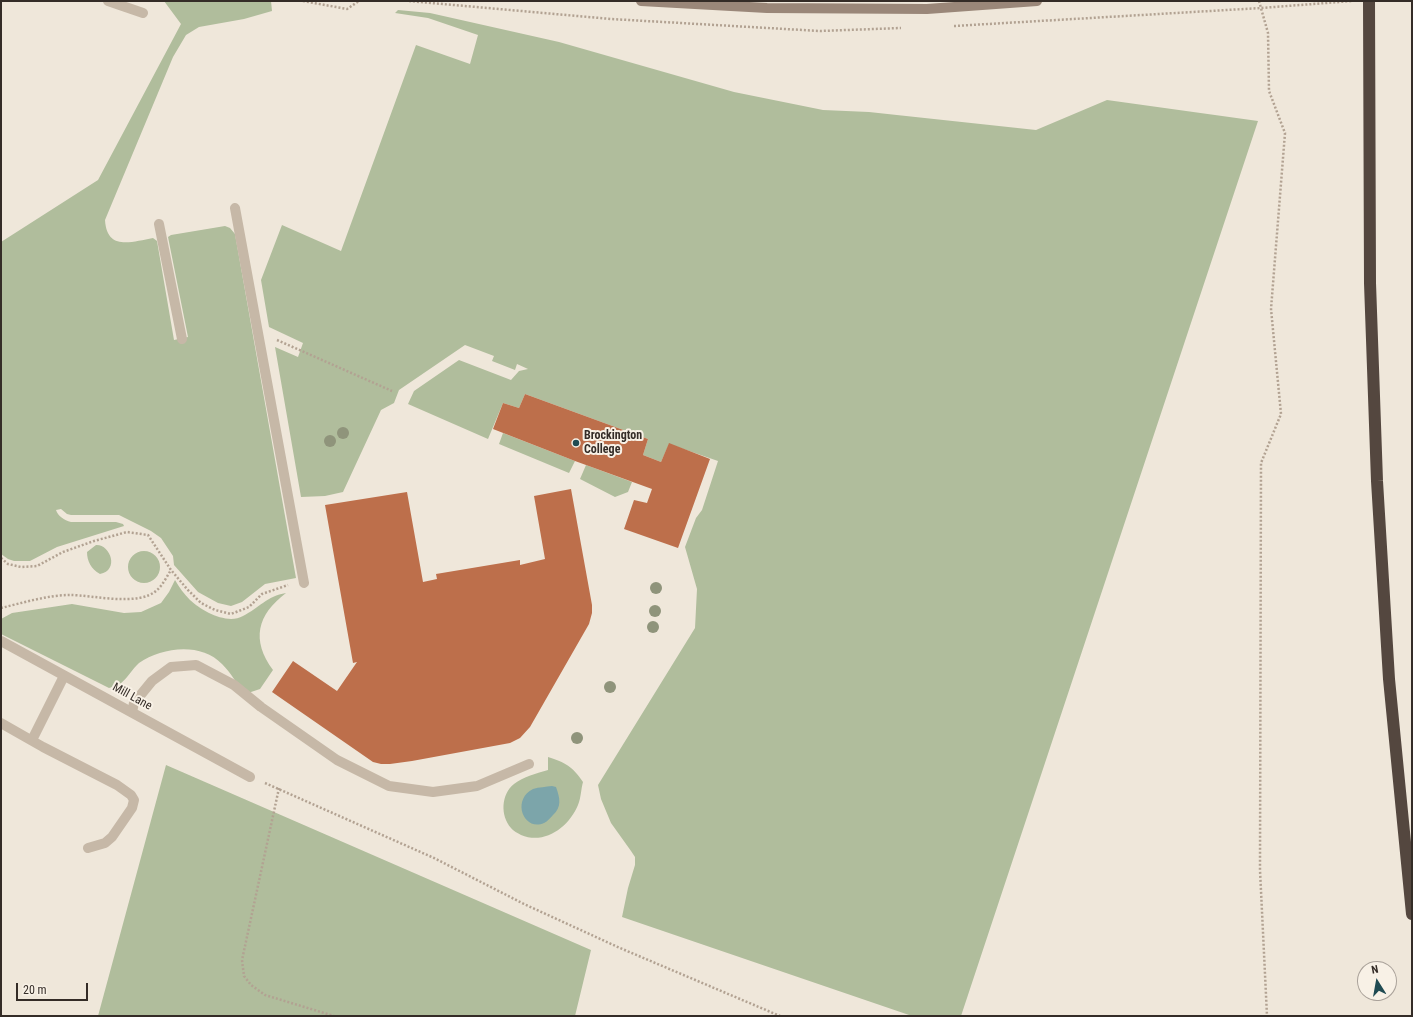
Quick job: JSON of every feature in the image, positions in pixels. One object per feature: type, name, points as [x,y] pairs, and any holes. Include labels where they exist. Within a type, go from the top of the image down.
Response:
[{"type":"highway","points":[[1369,1],[1370,283],[1377,481],[1389,679],[1412,914]]},
{"type":"main road","points":[[640,1],[707,3],[766,8],[927,9],[1037,1]]},
{"type":"street","points":[[108,1],[143,13]]},
{"type":"street","points":[[235,208],[304,583]]},
{"type":"street","points":[[159,224],[182,339]]},
{"type":"street","name":"Mill Lane","points":[[1,641],[250,777]]},
{"type":"street","points":[[132,712],[134,703],[152,681],[171,667],[196,665],[234,685],[261,707],[337,760],[389,786],[433,792],[477,786],[528,764]]},
{"type":"street","points":[[32,740],[64,676]]},
{"type":"street","points":[[1,722],[117,785],[129,793],[133,798],[132,808],[112,837],[105,843],[88,848]]},
{"type":"path","points":[[303,1],[347,9],[358,1]]},
{"type":"path","points":[[1259,1],[1268,33],[1269,91],[1285,133],[1271,309],[1281,414],[1261,463],[1260,870],[1267,1016]]},
{"type":"path","points":[[1273,6],[1354,1]]},
{"type":"path","points":[[258,332],[392,391]]},
{"type":"path","points":[[1,558],[8,564],[21,567],[37,566],[63,552],[94,541],[127,532],[148,535],[171,570],[201,603],[215,610],[231,614],[249,607],[262,594],[291,585],[304,583]]},
{"type":"path","points":[[1,608],[36,599],[70,595],[125,599],[146,596],[157,590],[171,570]]},
{"type":"path","points":[[250,777],[279,788],[434,858],[524,904],[620,948],[780,1016]]},
{"type":"path","points":[[279,788],[242,960],[244,976],[251,985],[265,995],[334,1016]]},
{"type":"green space","points":[[164,1],[271,1],[272,11],[244,19],[199,27],[186,35],[173,57],[105,220],[110,236],[115,240],[129,242],[153,238],[157,241],[174,340],[188,337],[168,237],[171,235],[225,226],[230,228],[235,234],[296,578],[265,584],[242,602],[231,606],[218,603],[198,592],[174,565],[173,556],[161,538],[151,531],[119,515],[71,515],[67,514],[61,509],[56,510],[62,518],[71,522],[116,522],[123,524],[124,526],[57,547],[30,561],[14,561],[1,554],[1,242],[98,180],[181,24]]},
{"type":"green space","points":[[398,10],[430,13],[559,42],[734,92],[823,110],[869,112],[1036,130],[1107,100],[1258,121],[961,1016],[912,1016],[622,917],[628,888],[635,865],[635,857],[611,823],[601,799],[598,785],[695,628],[697,589],[685,547],[696,518],[702,510],[718,461],[669,444],[661,462],[643,455],[648,439],[525,394],[519,408],[503,403],[488,439],[408,404],[414,391],[459,360],[511,380],[519,371],[528,369],[517,364],[515,370],[492,361],[494,356],[465,345],[399,390],[394,403],[381,410],[343,492],[325,496],[301,497],[275,347],[298,357],[303,343],[269,327],[261,280],[282,225],[341,251],[416,45],[470,64],[478,35],[428,18],[395,13]]},
{"type":"green space","points":[[503,433],[575,461],[569,473],[499,444]]},
{"type":"green space","points":[[586,465],[632,482],[628,492],[615,497],[580,479]]},
{"type":"green space","points":[[96,545],[105,549],[111,558],[110,568],[106,572],[100,574],[92,567],[87,555],[87,552]]},
{"type":"green space","points":[[144,551],[155,556],[160,567],[155,578],[144,583],[133,578],[128,567],[133,556]]},
{"type":"green space","points":[[175,580],[190,600],[195,604],[215,616],[230,619],[243,616],[268,599],[286,593],[276,601],[269,610],[263,619],[260,628],[262,648],[266,659],[273,670],[260,689],[245,694],[225,667],[213,657],[203,652],[181,649],[159,653],[148,658],[139,663],[120,684],[109,688],[1,634],[1,619],[12,613],[72,604],[124,613],[141,612],[161,603]]},
{"type":"green space","points":[[548,757],[568,766],[576,772],[583,782],[579,802],[569,820],[555,832],[539,838],[521,835],[513,830],[507,823],[504,811],[504,799],[506,793],[514,784],[522,779],[548,770]]},
{"type":"green space","points":[[166,765],[591,950],[575,1016],[98,1016]]},
{"type":"water","points":[[552,786],[556,787],[559,802],[558,809],[545,822],[537,825],[531,823],[523,814],[523,800],[526,794],[533,789]]},
{"type":"building","name":"Brockington College","points":[[525,394],[648,439],[643,455],[661,462],[669,443],[710,459],[678,548],[624,529],[634,500],[647,503],[652,489],[493,429],[503,403],[519,408]]},
{"type":"building","name":"Brockington College","points":[[571,489],[592,605],[592,613],[589,624],[530,727],[520,738],[510,743],[412,761],[381,764],[373,762],[272,692],[293,661],[337,691],[357,662],[353,663],[325,505],[407,492],[423,582],[437,579],[436,574],[520,560],[520,565],[545,559],[534,496]]},
{"type":"place","name":"Brockington College","points":[[576,443]]}]
